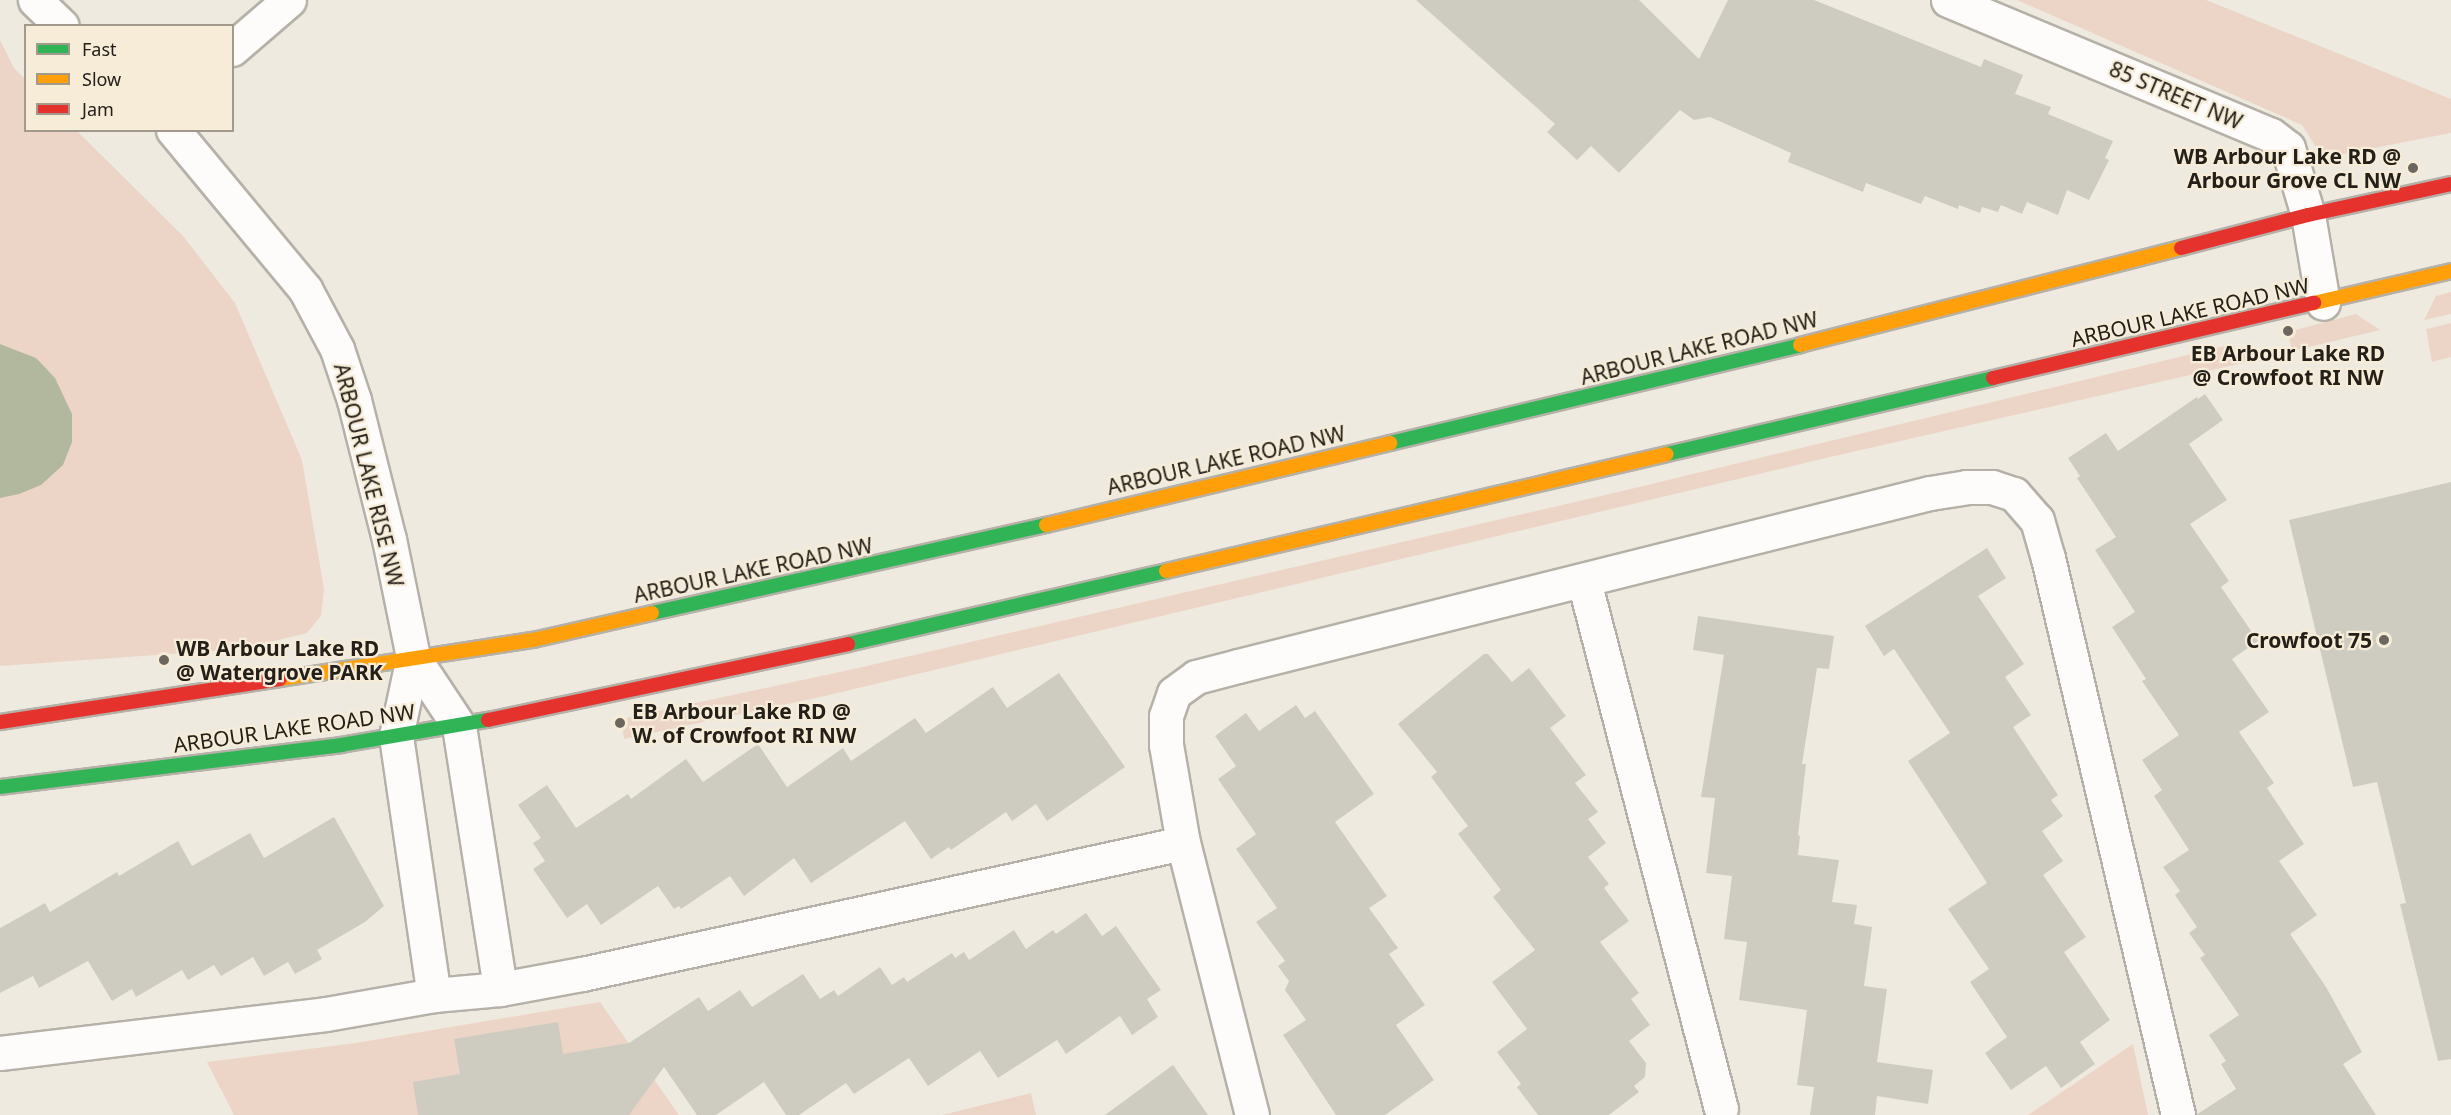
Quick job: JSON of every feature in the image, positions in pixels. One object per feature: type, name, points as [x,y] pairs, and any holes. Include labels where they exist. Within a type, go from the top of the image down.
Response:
[{"type":"street","points":[[35,0],[60,24]]},
{"type":"street","points":[[234,47],[289,0]]},
{"type":"street","name":"85 STREET NW","points":[[1948,0],[2271,135],[2288,148],[2308,215],[2323,303]]},
{"type":"street","name":"ARBOUR LAKE RISE NW","points":[[175,132],[305,289],[337,349],[354,400],[389,539],[413,657]]},
{"type":"street","name":"ARBOUR LAKE ROAD NW","points":[[0,722],[532,640],[1057,522],[1791,348],[2308,215],[2451,184]]},
{"type":"street","name":"ARBOUR LAKE ROAD NW","points":[[0,787],[459,726],[878,638],[2323,303],[2451,271]]},
{"type":"street","points":[[1252,1115],[1183,843],[1166,746],[1166,716],[1174,693],[1196,677],[1930,493],[1966,487],[1992,487],[2014,495],[2037,520],[2048,558],[2178,1115]]},
{"type":"street","points":[[1584,581],[1721,1108]]},
{"type":"street","points":[[413,657],[459,726],[500,989]]},
{"type":"street","points":[[413,657],[396,736],[434,995]]},
{"type":"street","points":[[0,1053],[326,1014],[434,995],[500,989],[582,974],[1183,843]]},
{"type":"shaded area","points":[[2017,0],[2206,0],[2451,99],[2451,133],[2323,158],[2302,125]]},
{"type":"shaded area","points":[[0,40],[14,68],[24,78],[24,132],[78,132],[183,236],[235,303],[302,460],[324,589],[321,616],[307,633],[241,649],[0,666]]},
{"type":"shaded area","points":[[2451,292],[2451,314],[2424,320],[2436,296]]},
{"type":"shaded area","points":[[2356,314],[2380,330],[2292,351],[2288,332]]},
{"type":"shaded area","points":[[2451,323],[2451,357],[2432,362],[2426,329]]},
{"type":"shaded area","points":[[0,344],[36,358],[55,378],[72,414],[72,442],[63,465],[41,485],[19,494],[0,498]]},
{"type":"shaded area","points":[[2233,344],[2236,353],[2253,349],[2256,360],[1826,458],[825,696],[624,739],[621,719],[858,668],[1614,493]]},
{"type":"shaded area","points":[[600,1002],[679,1115],[234,1115],[207,1062],[356,1043]]},
{"type":"shaded area","points":[[2133,1044],[2148,1115],[2028,1115]]},
{"type":"shaded area","points":[[1031,1093],[1036,1115],[942,1115]]},
{"type":"building","points":[[1416,0],[1639,0],[1699,59],[1728,0],[1814,0],[1981,67],[1984,59],[2023,75],[2015,94],[2051,107],[2048,114],[2113,141],[2105,158],[2109,160],[2089,200],[2067,190],[2058,215],[2027,202],[2022,214],[2001,205],[1998,212],[1982,207],[1980,213],[1959,205],[1958,209],[1925,196],[1921,204],[1866,183],[1863,192],[1788,162],[1791,153],[1710,117],[1694,120],[1680,110],[1619,173],[1591,146],[1577,160],[1547,132],[1555,124]]},
{"type":"building","points":[[2205,394],[2223,420],[2189,444],[2227,500],[2190,524],[2229,581],[2221,587],[2258,641],[2232,659],[2269,712],[2239,732],[2274,783],[2267,788],[2304,844],[2279,861],[2317,915],[2290,934],[2326,987],[2362,1052],[2343,1064],[2376,1115],[2196,1115],[2236,1089],[2221,1064],[2226,1061],[2209,1035],[2239,1015],[2200,958],[2205,955],[2189,933],[2197,927],[2175,895],[2180,891],[2163,867],[2189,850],[2154,796],[2162,790],[2142,760],[2179,735],[2142,681],[2146,679],[2112,627],[2135,612],[2095,550],[2116,537],[2077,478],[2080,476],[2068,458],[2106,433],[2118,451],[2197,397],[2198,399]]},
{"type":"building","name":"Crowfoot 75","points":[[2451,482],[2451,1059],[2438,1061],[2400,904],[2406,903],[2377,782],[2353,787],[2289,520]]},
{"type":"building","points":[[1987,548],[2006,578],[1978,596],[2024,664],[2005,677],[2031,715],[2013,727],[2058,795],[2051,800],[2063,816],[2042,831],[2063,861],[2043,875],[2086,937],[2064,952],[2110,1020],[2080,1042],[2095,1064],[2061,1088],[2046,1066],[2011,1090],[1985,1053],[2007,1037],[1970,982],[1989,969],[1948,909],[1987,883],[1908,761],[1950,733],[1894,649],[1884,656],[1865,626]]},
{"type":"building","points":[[1698,616],[1834,636],[1829,669],[1817,668],[1802,764],[1806,764],[1798,855],[1839,860],[1832,902],[1857,905],[1854,924],[1872,927],[1864,986],[1887,989],[1877,1062],[1933,1070],[1928,1104],[1877,1096],[1875,1115],[1810,1115],[1814,1087],[1797,1085],[1807,1010],[1739,1000],[1747,942],[1724,939],[1732,876],[1706,873],[1715,798],[1701,797],[1724,655],[1693,650]]},
{"type":"building","points":[[1484,654],[1488,654],[1512,682],[1529,668],[1566,716],[1550,728],[1586,775],[1575,783],[1598,812],[1588,819],[1606,843],[1588,857],[1609,884],[1604,888],[1629,921],[1600,942],[1639,993],[1631,999],[1650,1025],[1629,1041],[1646,1063],[1645,1077],[1634,1086],[1639,1092],[1609,1115],[1538,1115],[1517,1087],[1521,1084],[1497,1052],[1527,1029],[1492,982],[1535,950],[1493,897],[1501,890],[1458,834],[1468,826],[1431,777],[1437,772],[1398,724]]},
{"type":"building","points":[[1059,673],[1125,767],[1047,821],[1036,804],[1012,821],[1006,812],[951,850],[949,847],[931,859],[905,821],[811,883],[794,858],[744,896],[730,876],[681,909],[679,906],[674,909],[658,886],[601,925],[587,904],[567,918],[533,869],[545,861],[533,843],[541,838],[518,805],[547,785],[576,828],[628,794],[631,799],[686,759],[703,782],[758,744],[787,787],[843,748],[851,761],[915,718],[926,733],[993,687],[1007,708]]},
{"type":"building","points":[[1296,705],[1305,718],[1315,711],[1374,794],[1335,822],[1387,896],[1369,908],[1398,948],[1389,954],[1425,1005],[1396,1025],[1434,1080],[1385,1115],[1336,1115],[1283,1035],[1306,1020],[1285,990],[1289,981],[1278,966],[1285,961],[1256,922],[1277,908],[1236,849],[1256,834],[1218,779],[1236,766],[1215,736],[1246,713],[1259,731]]},
{"type":"building","points":[[334,817],[384,906],[365,922],[317,950],[322,959],[295,974],[288,962],[264,976],[253,957],[221,976],[214,965],[188,980],[182,970],[136,997],[132,989],[112,1001],[88,961],[39,988],[33,976],[0,993],[0,928],[45,903],[50,912],[117,872],[119,876],[178,841],[192,866],[250,833],[264,858]]},
{"type":"building","points":[[1086,913],[1102,936],[1116,926],[1161,990],[1147,999],[1158,1017],[1132,1035],[1120,1016],[1066,1054],[1057,1040],[998,1078],[980,1051],[928,1086],[909,1058],[854,1094],[846,1083],[799,1115],[786,1115],[764,1082],[716,1115],[697,1115],[664,1067],[629,1115],[418,1115],[413,1082],[460,1074],[454,1039],[558,1022],[563,1054],[629,1043],[699,997],[708,1011],[740,990],[752,1007],[803,974],[820,999],[834,990],[838,996],[880,967],[892,985],[904,977],[907,982],[952,953],[955,958],[964,952],[969,960],[1014,930],[1026,949],[1053,930],[1056,934]]},
{"type":"building","points":[[1173,1065],[1208,1115],[1105,1115]]},
{"type":"traffic: fast","points":[[1390,443],[1800,345]]},
{"type":"traffic: fast","points":[[1667,454],[1993,378]]},
{"type":"traffic: fast","points":[[652,613],[1046,525]]},
{"type":"traffic: fast","points":[[848,644],[1166,571]]},
{"type":"traffic: fast","points":[[0,787],[341,745],[488,720]]},
{"type":"traffic: slow","points":[[1800,345],[2181,248]]},
{"type":"traffic: slow","points":[[2314,303],[2451,271]]},
{"type":"traffic: slow","points":[[1046,525],[1390,443]]},
{"type":"traffic: slow","points":[[1166,571],[1667,454]]},
{"type":"traffic: slow","points":[[280,679],[533,640],[652,613]]},
{"type":"traffic: jam","points":[[2181,248],[2308,215],[2451,184]]},
{"type":"traffic: jam","points":[[1993,378],[2314,303]]},
{"type":"traffic: jam","points":[[488,720],[848,644]]},
{"type":"traffic: jam","points":[[0,722],[280,679]]},
{"type":"place","name":"WB Arbour Lake RD @ Arbour Grove CL NW","points":[[2413,168]]},
{"type":"place","name":"EB Arbour Lake RD @ Crowfoot RI NW","points":[[2288,331]]},
{"type":"place","name":"Crowfoot 75","points":[[2384,640]]},
{"type":"place","name":"WB Arbour Lake RD @ Watergrove PARK","points":[[164,660]]},
{"type":"place","name":"EB Arbour Lake RD @ W. of Crowfoot RI NW","points":[[620,723]]}]
